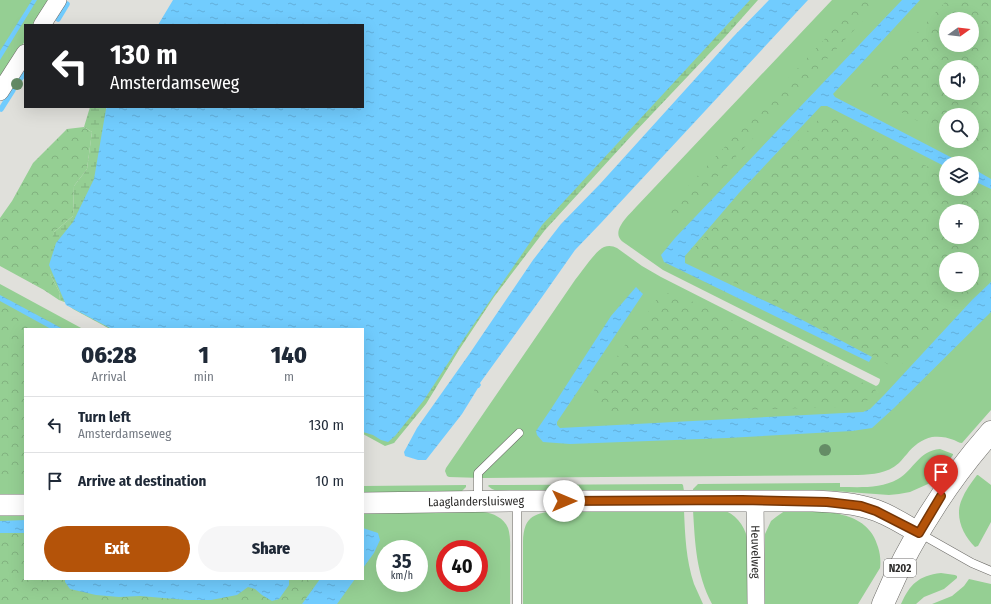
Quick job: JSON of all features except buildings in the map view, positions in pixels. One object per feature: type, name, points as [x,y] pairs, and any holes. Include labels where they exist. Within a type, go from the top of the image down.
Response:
[{"type":"main road","name":"N202","points":[[883,604],[905,558],[941,496],[991,432]]},
{"type":"street","points":[[43,24],[58,0]]},
{"type":"street","points":[[0,92],[24,55]]},
{"type":"street","name":"Laaglandersluisweg","points":[[364,503],[755,500],[827,502],[861,506],[876,511],[919,533]]},
{"type":"street","name":"Heuvelweg","points":[[755,500],[756,604]]},
{"type":"street","points":[[0,505],[24,505]]},
{"type":"lane","points":[[478,502],[478,473],[518,434]]},
{"type":"lane","points":[[517,501],[517,604]]},
{"type":"lane","points":[[919,533],[972,563],[991,571]]},
{"type":"green space","points":[[0,0],[51,0],[36,24],[24,24],[24,43],[0,81]]},
{"type":"green space","points":[[737,0],[758,0],[545,230],[494,297],[426,404],[394,443],[385,446],[364,435],[364,425],[484,291]]},
{"type":"green space","points":[[832,0],[991,0],[991,410],[962,443],[943,437],[928,438],[921,441],[909,451],[894,467],[880,473],[864,475],[482,478],[447,476],[445,471],[446,468],[575,280],[597,252],[606,246],[617,248],[642,266],[661,277],[876,386],[879,384],[880,379],[663,270],[621,240],[618,233],[624,221]]},
{"type":"green space","points":[[861,0],[882,0],[675,222],[664,212]]},
{"type":"green space","points":[[947,0],[991,0],[991,161],[968,148],[979,148],[979,108],[939,108],[939,132],[869,95],[869,85]]},
{"type":"green space","points":[[90,108],[106,108],[107,140],[125,328],[108,328],[73,309],[67,303],[59,300],[60,293],[50,274],[48,253],[54,232],[73,216],[74,186],[87,169],[92,132],[84,127]]},
{"type":"green space","points":[[831,116],[939,172],[939,196],[979,196],[979,193],[991,200],[991,273],[979,285],[979,252],[939,252],[939,292],[971,292],[899,367],[891,366],[799,314],[710,271],[693,257],[694,248],[820,118]]},
{"type":"green space","points":[[84,127],[92,132],[87,169],[74,186],[73,216],[54,232],[50,274],[60,293],[59,300],[0,266],[0,218],[12,201],[33,163],[67,129]]},
{"type":"green space","points":[[0,284],[81,328],[24,328],[24,497],[0,497]]},
{"type":"green space","points":[[672,292],[831,367],[875,389],[877,394],[860,405],[844,407],[628,413],[599,411],[594,390],[659,296]]},
{"type":"green space","points":[[0,305],[42,328],[24,328],[24,479],[0,479]]},
{"type":"green space","points":[[940,449],[953,455],[938,475],[928,484],[910,492],[899,494],[889,495],[820,490],[693,491],[698,484],[840,483],[840,487],[877,486],[898,479],[926,453]]},
{"type":"green space","points":[[977,475],[991,485],[991,522],[978,546],[975,547],[967,537],[961,525],[959,512],[963,496]]},
{"type":"green space","points":[[682,484],[684,491],[497,491],[488,486],[489,485]]},
{"type":"green space","points":[[466,485],[466,487],[460,492],[364,494],[364,486]]},
{"type":"green space","points":[[792,509],[830,512],[843,515],[855,519],[865,525],[873,535],[878,547],[880,568],[858,604],[765,604],[765,534],[771,521],[786,510]]},
{"type":"green space","points":[[559,510],[684,510],[685,538],[689,566],[694,584],[703,604],[523,604],[523,542],[526,526],[532,517],[537,514]]},
{"type":"green space","points":[[693,510],[722,510],[735,517],[744,528],[747,537],[748,604],[712,604],[699,570]]},
{"type":"green space","points":[[364,512],[483,512],[498,517],[504,521],[510,535],[510,604],[0,604],[0,514],[24,514],[24,580],[364,580]]},
{"type":"green space","points":[[0,533],[24,533],[24,580],[65,580],[70,589],[96,595],[164,598],[237,595],[248,587],[255,589],[262,595],[289,585],[289,580],[319,580],[302,604],[0,604]]},
{"type":"green space","points":[[941,573],[955,575],[957,578],[944,589],[924,597],[916,604],[901,604],[908,591],[916,582],[926,576]]},
{"type":"green space","points":[[969,579],[991,584],[991,604],[932,604],[952,596],[964,586]]},
{"type":"water","points":[[32,0],[37,0],[0,60],[0,51]]},
{"type":"water","points":[[173,0],[750,0],[542,225],[465,337],[424,400],[395,436],[388,442],[364,432],[364,328],[110,328],[66,305],[49,265],[56,243],[73,222],[94,179],[106,108],[364,108],[364,24],[159,24]]},
{"type":"water","points":[[769,0],[808,0],[575,250],[480,383],[481,385],[462,414],[426,460],[418,460],[405,456],[404,452],[417,428],[533,260],[561,224],[600,184],[733,37]]},
{"type":"water","points":[[902,0],[920,0],[833,94],[835,97],[949,156],[939,156],[939,163],[827,106],[821,106],[739,193],[685,256],[685,263],[778,307],[872,357],[869,362],[664,262],[661,255],[675,238]]},
{"type":"water","points":[[979,172],[991,179],[991,189],[979,183]]},
{"type":"water","points":[[991,282],[991,312],[872,428],[852,431],[727,438],[570,444],[543,442],[537,435],[536,431],[611,316],[636,287],[643,294],[557,422],[557,425],[560,428],[863,412],[870,409],[885,394],[972,300]]},
{"type":"water","points":[[0,295],[61,328],[49,328],[0,301]]},
{"type":"water","points":[[24,520],[24,533],[0,533],[0,521]]},
{"type":"water","points":[[364,528],[378,533],[380,540],[376,540],[376,549],[364,567]]},
{"type":"water","points":[[65,580],[289,580],[289,585],[279,599],[272,601],[255,589],[248,587],[237,595],[211,600],[187,600],[140,596],[119,597],[96,595],[70,589]]},
{"type":"water","points":[[319,580],[354,580],[337,604],[302,604]]},
{"type":"waterway","points":[[58,19],[67,4]]},
{"type":"waterway","points":[[21,78],[24,73]]},
{"type":"waterway","points":[[1,109],[13,90]]},
{"type":"route","points":[[564,501],[742,500],[840,503],[861,506],[876,511],[919,533],[941,496]]}]
